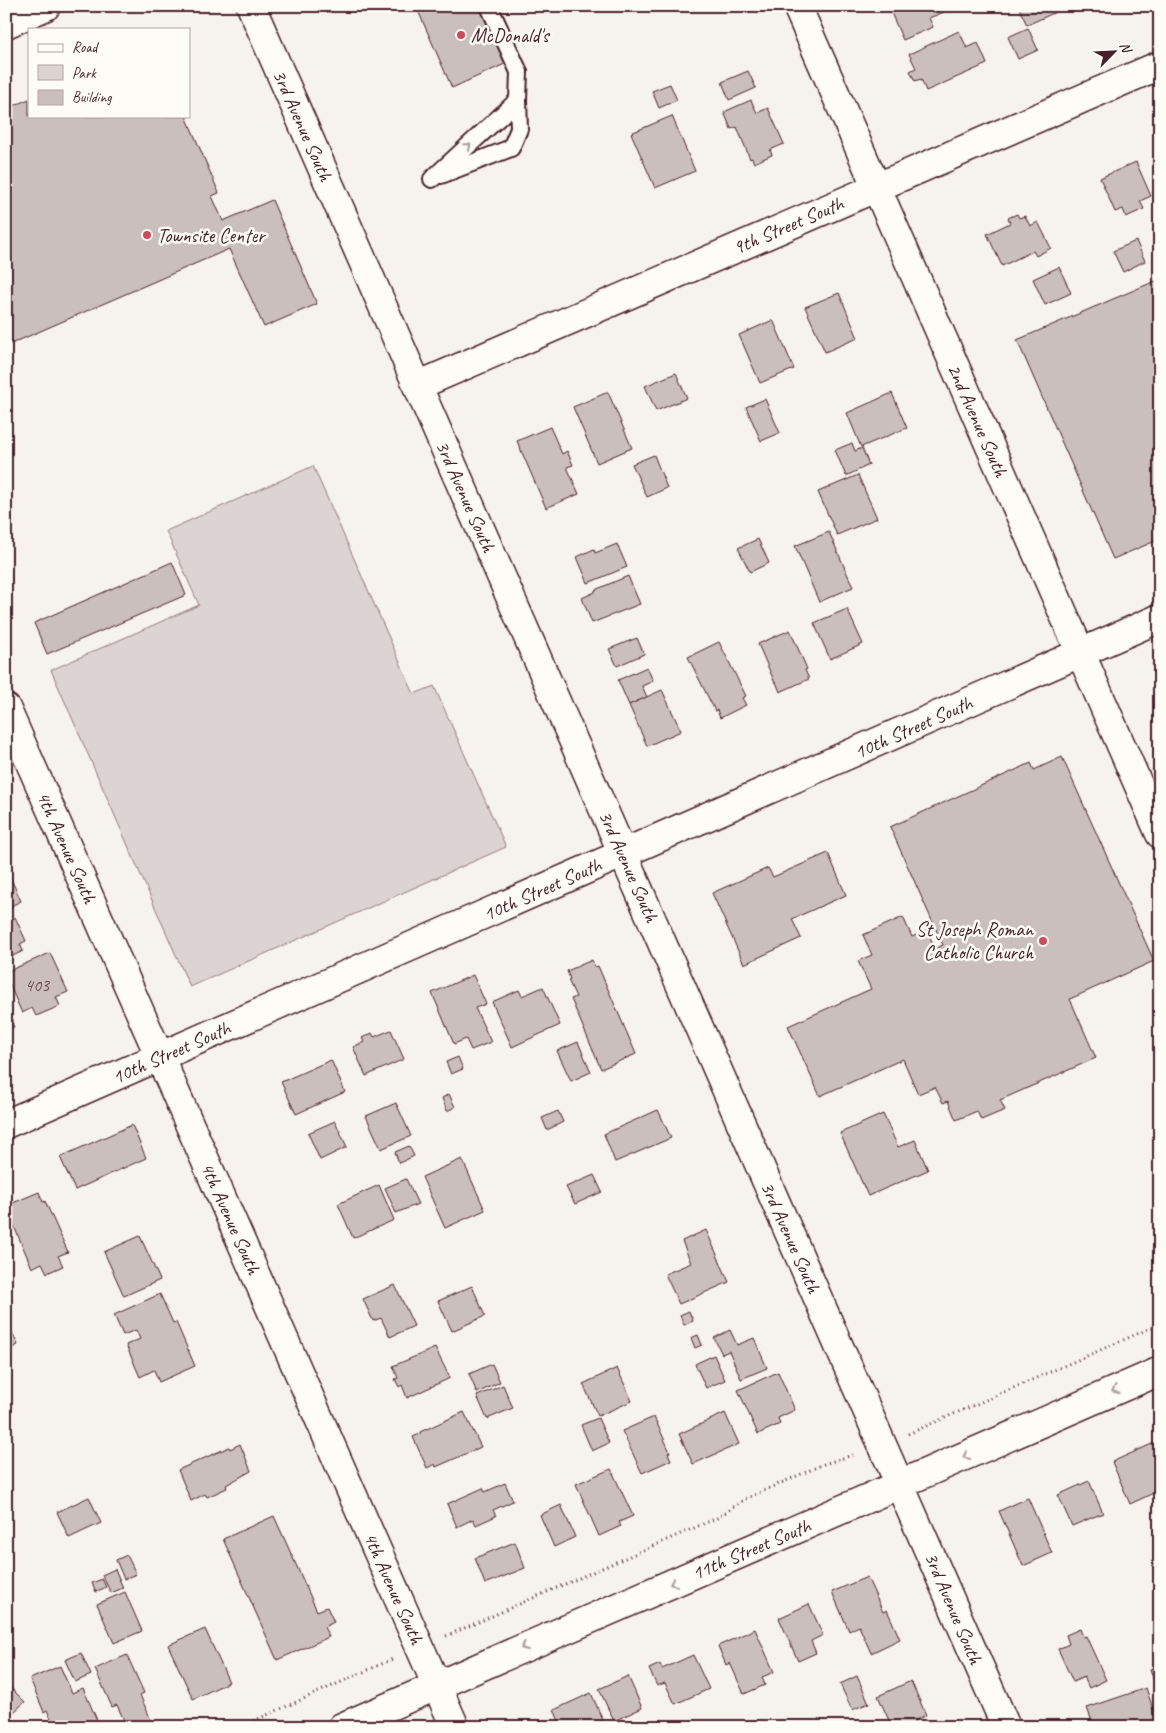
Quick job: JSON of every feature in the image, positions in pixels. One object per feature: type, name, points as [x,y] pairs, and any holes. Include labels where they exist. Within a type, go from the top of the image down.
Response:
[{"type":"street","points":[[6,24],[46,6]]},
{"type":"street","name":"3rd Avenue South","points":[[251,6],[1006,1727]]},
{"type":"street","name":"2nd Avenue South","points":[[796,6],[1160,834]]},
{"type":"street","name":"9th Street South","points":[[417,386],[1160,65]]},
{"type":"street","name":"10th Street South","points":[[6,1124],[1160,618]]},
{"type":"street","name":"4th Avenue South","points":[[6,708],[455,1727]]},
{"type":"street","name":"11th Street South","points":[[342,1727],[1160,1371]]},
{"type":"lane","points":[[489,6],[519,72],[519,129],[511,148],[432,179],[518,100]]},
{"type":"path","points":[[240,1727],[717,1518],[745,1499],[762,1491],[824,1464],[883,1444],[1160,1324]]},
{"type":"green space","points":[[313,466],[414,694],[434,686],[506,847],[190,987],[51,670],[199,605],[166,531]]},
{"type":"building","name":"McDonald's","points":[[416,6],[481,6],[507,63],[452,88]]},
{"type":"building","points":[[888,6],[941,6],[944,12],[929,18],[933,27],[903,40]]},
{"type":"building","points":[[1018,6],[1069,6],[1027,25]]},
{"type":"building","points":[[1028,28],[1038,50],[1018,59],[1008,37]]},
{"type":"building","points":[[959,31],[967,48],[978,43],[987,64],[926,91],[921,79],[915,81],[910,71],[916,68],[909,54]]},
{"type":"building","points":[[748,71],[756,88],[729,100],[722,82]]},
{"type":"building","points":[[670,84],[677,100],[659,108],[652,91]]},
{"type":"building","name":"Townsite Center","points":[[28,99],[28,118],[187,118],[219,193],[212,196],[223,221],[272,200],[317,304],[264,327],[229,249],[6,346],[6,109]]},
{"type":"building","points":[[751,100],[757,113],[768,108],[784,144],[770,150],[772,155],[754,163],[752,158],[750,159],[737,127],[731,129],[724,112]]},
{"type":"building","points":[[672,116],[695,171],[655,188],[631,133]]},
{"type":"building","points":[[1136,162],[1151,196],[1140,201],[1144,209],[1126,217],[1123,209],[1115,212],[1100,178]]},
{"type":"building","points":[[1017,214],[1019,218],[1025,216],[1030,226],[1038,222],[1051,248],[1036,256],[1033,251],[1002,266],[987,234],[1010,223],[1008,218]]},
{"type":"building","points":[[1136,241],[1145,261],[1123,272],[1113,251]]},
{"type":"building","points":[[1059,267],[1071,293],[1045,305],[1033,279]]},
{"type":"building","points":[[1160,279],[1160,539],[1113,559],[1017,340]]},
{"type":"building","points":[[839,293],[858,338],[825,352],[805,307]]},
{"type":"building","points":[[773,320],[794,369],[760,383],[739,335]]},
{"type":"building","points":[[676,373],[687,398],[656,411],[645,386]]},
{"type":"building","points":[[608,392],[632,448],[597,463],[573,407]]},
{"type":"building","points":[[892,393],[907,428],[861,447],[847,413]]},
{"type":"building","points":[[765,399],[780,433],[761,441],[746,407]]},
{"type":"building","points":[[550,427],[562,454],[567,451],[573,465],[567,467],[579,494],[546,508],[517,441]]},
{"type":"building","points":[[852,443],[855,451],[862,448],[869,465],[846,476],[835,450]]},
{"type":"building","points":[[654,455],[667,488],[647,497],[632,464]]},
{"type":"building","points":[[858,475],[877,518],[837,535],[818,492]]},
{"type":"building","points":[[829,532],[853,587],[819,602],[795,546]]},
{"type":"building","points":[[758,539],[769,563],[750,572],[738,548]]},
{"type":"building","points":[[617,544],[627,567],[588,583],[577,557],[594,549],[595,553]]},
{"type":"building","points":[[172,562],[186,595],[47,654],[34,623]]},
{"type":"building","points":[[628,576],[640,604],[592,623],[582,598],[595,592],[595,590]]},
{"type":"building","points":[[847,609],[863,644],[830,659],[814,623]]},
{"type":"building","points":[[790,630],[807,669],[805,670],[809,679],[780,692],[758,644]]},
{"type":"building","points":[[637,638],[644,654],[617,666],[609,649]]},
{"type":"building","points":[[719,642],[746,696],[742,698],[746,705],[720,718],[688,657]]},
{"type":"building","points":[[647,667],[653,681],[642,686],[647,697],[629,705],[618,680]]},
{"type":"building","points":[[662,690],[681,731],[647,746],[629,705]]},
{"type":"building","name":"St Joseph Roman Catholic Church","points":[[1062,757],[1154,961],[1070,999],[1096,1058],[1000,1100],[1005,1110],[981,1120],[977,1111],[956,1120],[948,1101],[943,1103],[935,1087],[918,1094],[903,1059],[820,1096],[788,1026],[871,989],[858,961],[872,955],[863,935],[903,917],[912,937],[927,930],[935,949],[943,945],[890,827],[1031,763],[1034,770]]},
{"type":"building","points":[[828,853],[846,895],[792,919],[801,938],[744,964],[712,893],[768,868],[773,877]]},
{"type":"building","points":[[6,870],[21,901],[6,911]]},
{"type":"building","points":[[15,917],[26,941],[20,944],[23,951],[11,957],[6,950],[6,921]]},
{"type":"building","points":[[50,953],[68,992],[56,997],[60,1006],[36,1016],[32,1008],[22,1013],[6,977],[6,972]]},
{"type":"building","points":[[592,960],[595,967],[598,966],[636,1054],[601,1069],[571,999],[576,997],[568,980],[570,979],[567,971]]},
{"type":"building","points":[[473,975],[486,1004],[475,1008],[491,1042],[471,1050],[466,1039],[454,1044],[432,993]]},
{"type":"building","points":[[543,987],[560,1025],[512,1047],[492,1002],[519,990],[522,996]]},
{"type":"building","points":[[6,1011],[14,1027],[6,1031]]},
{"type":"building","points":[[391,1030],[404,1059],[366,1076],[353,1047],[364,1042],[362,1038],[372,1033],[374,1037]]},
{"type":"building","points":[[578,1042],[591,1072],[571,1081],[557,1051]]},
{"type":"building","points":[[458,1057],[463,1069],[451,1074],[446,1062]]},
{"type":"building","points":[[331,1060],[345,1092],[296,1114],[281,1082]]},
{"type":"building","points":[[449,1094],[455,1107],[447,1111],[442,1098]]},
{"type":"building","points":[[396,1103],[411,1136],[381,1149],[366,1116]]},
{"type":"building","points":[[658,1110],[671,1138],[615,1162],[604,1134]]},
{"type":"building","points":[[558,1111],[563,1122],[547,1130],[542,1118]]},
{"type":"building","points":[[883,1114],[898,1147],[915,1140],[928,1170],[868,1196],[840,1133]]},
{"type":"building","points":[[335,1121],[347,1147],[320,1160],[308,1133]]},
{"type":"building","points":[[132,1125],[146,1158],[75,1190],[60,1157]]},
{"type":"building","points":[[409,1146],[414,1156],[399,1163],[395,1152]]},
{"type":"building","points":[[462,1159],[485,1210],[445,1228],[422,1177]]},
{"type":"building","points":[[594,1175],[602,1192],[575,1204],[566,1187]]},
{"type":"building","points":[[406,1179],[418,1204],[396,1213],[385,1188]]},
{"type":"building","points":[[379,1185],[394,1220],[353,1238],[338,1204]]},
{"type":"building","points":[[39,1192],[68,1252],[58,1256],[63,1266],[47,1273],[42,1263],[32,1268],[10,1217],[13,1216],[8,1205]]},
{"type":"building","points":[[706,1230],[729,1282],[679,1304],[665,1274],[691,1263],[682,1241]]},
{"type":"building","points":[[140,1236],[160,1280],[124,1296],[104,1252]]},
{"type":"building","points":[[395,1285],[414,1326],[390,1337],[381,1318],[373,1321],[363,1299]]},
{"type":"building","points":[[472,1286],[485,1316],[452,1331],[438,1301]]},
{"type":"building","points":[[160,1294],[173,1323],[176,1322],[195,1366],[159,1382],[154,1370],[140,1377],[126,1345],[140,1339],[136,1330],[123,1335],[114,1315]]},
{"type":"building","points":[[689,1311],[693,1321],[684,1325],[680,1315]]},
{"type":"building","points":[[6,1319],[18,1345],[6,1351]]},
{"type":"building","points":[[730,1330],[737,1345],[754,1338],[767,1368],[741,1379],[729,1351],[722,1354],[714,1338]]},
{"type":"building","points":[[698,1335],[702,1345],[695,1348],[691,1338]]},
{"type":"building","points":[[435,1348],[450,1378],[407,1398],[402,1385],[399,1387],[395,1379],[398,1378],[393,1366]]},
{"type":"building","points":[[714,1355],[725,1380],[706,1388],[695,1364]]},
{"type":"building","points":[[492,1364],[500,1382],[477,1393],[469,1374]]},
{"type":"building","points":[[617,1368],[632,1401],[598,1416],[583,1384]]},
{"type":"building","points":[[778,1372],[795,1410],[778,1418],[780,1424],[758,1434],[738,1390]]},
{"type":"building","points":[[503,1385],[513,1408],[487,1419],[477,1396]]},
{"type":"building","points":[[464,1412],[481,1447],[436,1467],[435,1464],[427,1468],[413,1437]]},
{"type":"building","points":[[725,1413],[739,1444],[693,1464],[679,1434]]},
{"type":"building","points":[[654,1417],[670,1452],[668,1453],[671,1460],[642,1473],[622,1431]]},
{"type":"building","points":[[598,1418],[609,1443],[592,1451],[581,1425]]},
{"type":"building","points":[[1154,1443],[1160,1456],[1160,1490],[1130,1504],[1112,1462]]},
{"type":"building","points":[[240,1444],[251,1471],[226,1485],[227,1488],[207,1497],[205,1494],[191,1501],[178,1470]]},
{"type":"building","points":[[611,1469],[633,1516],[619,1522],[621,1526],[599,1536],[576,1484]]},
{"type":"building","points":[[1089,1481],[1103,1513],[1072,1526],[1058,1495]]},
{"type":"building","points":[[505,1483],[513,1501],[493,1510],[496,1516],[476,1525],[473,1519],[457,1527],[447,1504],[483,1488],[485,1492]]},
{"type":"building","points":[[89,1497],[101,1523],[69,1538],[57,1512]]},
{"type":"building","points":[[1028,1498],[1052,1553],[1023,1566],[999,1511]]},
{"type":"building","points":[[561,1505],[575,1537],[554,1547],[540,1515]]},
{"type":"building","points":[[274,1516],[317,1611],[327,1607],[334,1622],[324,1627],[329,1637],[277,1660],[223,1539]]},
{"type":"building","points":[[515,1542],[525,1568],[485,1584],[475,1558]]},
{"type":"building","points":[[127,1555],[136,1574],[124,1579],[116,1560]]},
{"type":"building","points":[[115,1569],[123,1588],[111,1593],[102,1575]]},
{"type":"building","points":[[867,1577],[883,1612],[887,1610],[900,1639],[871,1653],[859,1626],[849,1631],[832,1592]]},
{"type":"building","points":[[102,1579],[106,1587],[96,1592],[92,1583]]},
{"type":"building","points":[[125,1592],[142,1631],[114,1643],[97,1604]]},
{"type":"building","points":[[809,1604],[823,1635],[811,1641],[816,1653],[798,1661],[779,1618]]},
{"type":"building","points":[[205,1629],[229,1682],[193,1699],[168,1645]]},
{"type":"building","points":[[755,1629],[774,1672],[762,1677],[765,1685],[744,1694],[730,1663],[726,1665],[718,1646]]},
{"type":"building","points":[[1080,1629],[1083,1637],[1086,1636],[1106,1680],[1089,1688],[1084,1677],[1073,1682],[1058,1649],[1069,1644],[1066,1635]]},
{"type":"building","points":[[81,1653],[91,1675],[75,1682],[65,1660]]},
{"type":"building","points":[[127,1655],[144,1693],[140,1695],[151,1720],[136,1727],[127,1727],[117,1705],[112,1707],[95,1669]]},
{"type":"building","points":[[693,1655],[709,1689],[675,1704],[665,1683],[657,1686],[649,1669],[660,1664],[662,1669]]},
{"type":"building","points":[[60,1666],[72,1693],[83,1688],[100,1727],[55,1727],[47,1710],[44,1712],[30,1679]]},
{"type":"building","points":[[1160,1666],[1160,1686],[1156,1687],[1150,1669]]},
{"type":"building","points":[[628,1676],[642,1708],[614,1721],[599,1689]]},
{"type":"building","points":[[857,1676],[869,1703],[852,1710],[840,1684]]},
{"type":"building","points":[[911,1681],[926,1715],[914,1721],[916,1727],[892,1727],[878,1696]]},
{"type":"building","points":[[6,1683],[25,1702],[6,1719]]},
{"type":"building","points":[[1146,1688],[1157,1720],[1138,1727],[1118,1727],[1117,1723],[1107,1727],[1094,1727],[1087,1708]]},
{"type":"building","points":[[591,1693],[606,1727],[562,1727],[554,1710]]},
{"type":"place","name":"McDonald's","points":[[461,35]]},
{"type":"place","name":"Townsite Center","points":[[147,235]]},
{"type":"place","name":"St Joseph Roman Catholic Church","points":[[1043,941]]}]
